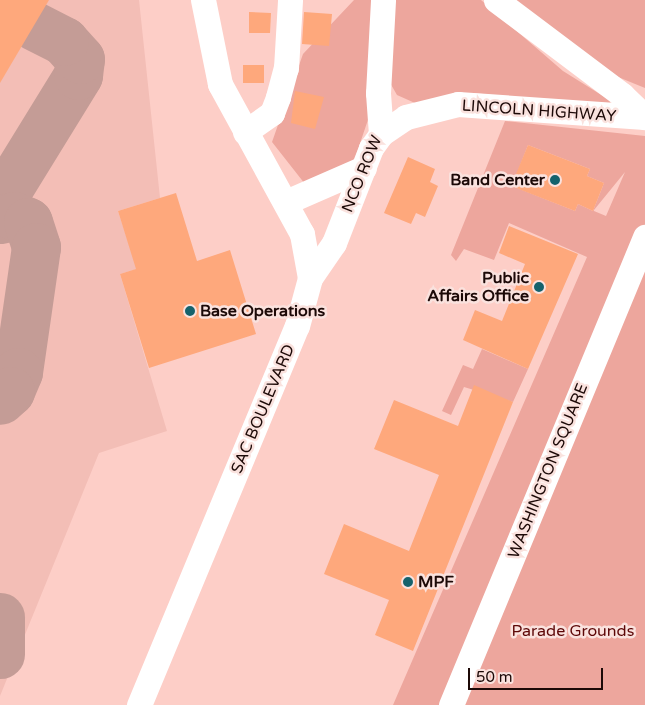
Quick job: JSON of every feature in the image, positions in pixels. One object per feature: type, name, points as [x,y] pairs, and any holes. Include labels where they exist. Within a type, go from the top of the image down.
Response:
[{"type":"street","name":"SAC BOULEVARD","points":[[139,705],[297,326],[310,278],[302,234],[286,202],[245,132],[215,68],[203,0]]},
{"type":"street","points":[[245,132],[272,113],[278,97],[286,68],[290,0]]},
{"type":"street","name":"NCO ROW","points":[[310,278],[334,243],[364,168],[381,134],[378,93],[383,0]]},
{"type":"street","name":"LINCOLN HIGHWAY","points":[[496,0],[622,94],[645,117]]},
{"type":"street","name":"LINCOLN HIGHWAY","points":[[381,134],[417,112],[458,104],[645,117]]},
{"type":"street","points":[[286,202],[364,168]]},
{"type":"street","name":"WASHINGTON SQUARE","points":[[451,705],[645,237]]},
{"type":"shaded area","points":[[0,0],[139,0],[160,198],[118,211],[137,269],[120,274],[167,431],[99,453],[0,696]]},
{"type":"green space","points":[[354,0],[481,0],[563,71],[611,101],[608,108],[474,93],[415,103],[397,95],[389,81],[374,102],[352,167],[305,184],[272,142],[303,54]]},
{"type":"green space","points":[[513,0],[645,0],[645,88],[618,77]]},
{"type":"green space","name":"Parade Grounds","points":[[505,121],[645,136],[645,705],[393,705],[587,257],[509,223],[494,260],[464,249],[456,261],[451,255]],"holes":[[[528,145],[590,169],[587,176],[604,183],[593,211],[578,204],[575,211],[512,186]],[[625,172],[606,216],[594,211],[594,210]]]},
{"type":"green space","points":[[482,349],[528,369],[513,402],[464,387],[451,415],[442,411],[463,365],[473,369]]},
{"type":"building","points":[[0,0],[49,0],[0,83]]},
{"type":"building","points":[[249,12],[271,13],[270,33],[249,33]]},
{"type":"building","points":[[304,12],[332,14],[329,46],[302,44]]},
{"type":"building","points":[[243,65],[264,65],[264,83],[243,83]]},
{"type":"building","points":[[295,91],[324,97],[315,129],[291,123]]},
{"type":"building","name":"Band Center","points":[[528,145],[590,169],[587,176],[604,183],[593,211],[578,204],[575,211],[511,186]]},
{"type":"building","points":[[408,157],[435,169],[430,182],[438,186],[425,217],[416,213],[411,224],[384,213]]},
{"type":"building","name":"Base Operations","points":[[176,193],[197,261],[230,250],[256,334],[149,368],[120,274],[136,269],[118,211]]},
{"type":"building","name":"Public Affairs Office","points":[[509,226],[578,254],[528,369],[463,340],[475,310],[502,321],[525,264],[499,253]]},
{"type":"building","points":[[474,385],[513,402],[413,651],[375,635],[389,600],[324,574],[344,524],[409,551],[439,475],[374,449],[394,400],[458,426]]},
{"type":"taxiway","points":[[0,202],[78,75],[80,59],[64,41],[34,26]]},
{"type":"taxiway","points":[[0,219],[14,216],[28,222],[36,247],[18,372],[10,391],[0,400]]},
{"type":"taxiway","points":[[0,617],[0,654]]},
{"type":"place","name":"Band Center","points":[[555,180]]},
{"type":"place","name":"Public Affairs Office","points":[[539,287]]},
{"type":"place","name":"Base Operations","points":[[190,311]]},
{"type":"place","name":"MPF","points":[[408,582]]}]
